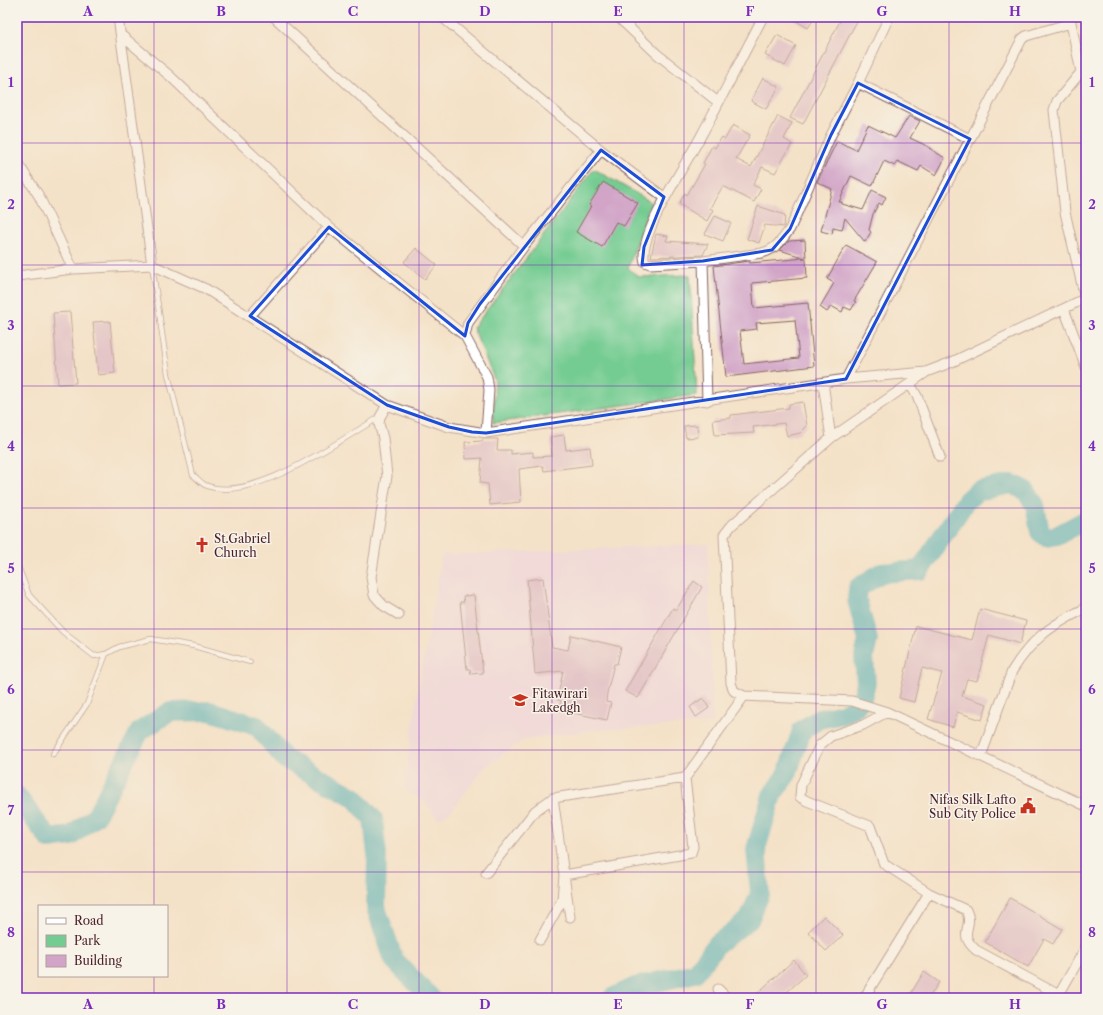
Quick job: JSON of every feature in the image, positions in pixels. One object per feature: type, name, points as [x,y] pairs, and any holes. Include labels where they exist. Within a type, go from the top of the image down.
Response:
[{"type":"street","points":[[118,17],[152,265]]},
{"type":"street","points":[[274,17],[524,246]]},
{"type":"street","points":[[442,17],[601,150],[664,197]]},
{"type":"street","points":[[618,17],[656,54],[718,102]]},
{"type":"street","points":[[762,17],[700,137],[664,197],[644,247],[643,257],[645,262],[650,264],[703,261],[762,253],[772,250],[782,241],[790,229],[831,135],[858,83],[889,17]]},
{"type":"street","points":[[846,378],[1022,39],[1026,36],[1071,20],[1081,72],[1056,101],[1054,110],[1065,212],[1086,298],[926,372],[831,438],[732,525],[724,535],[731,683],[734,691],[744,696],[852,701],[874,707],[1086,806]]},
{"type":"street","points":[[121,34],[170,76],[329,227],[465,336],[487,377],[489,390],[486,433]]},
{"type":"street","points":[[858,83],[970,139]]},
{"type":"street","points":[[465,336],[468,323],[480,304],[524,246],[601,150]]},
{"type":"street","points":[[17,162],[39,196],[73,269]]},
{"type":"street","points":[[250,316],[329,227]]},
{"type":"street","points":[[703,261],[707,401]]},
{"type":"street","points":[[17,276],[73,269],[152,265],[206,289],[387,405],[448,428],[486,433],[642,408],[707,401],[824,383],[846,378],[926,372]]},
{"type":"street","points":[[1064,309],[1086,367]]},
{"type":"street","points":[[824,383],[831,438]]},
{"type":"street","points":[[910,384],[917,396],[940,457]]},
{"type":"street","points":[[387,405],[380,417],[379,424],[383,438],[387,476],[371,577],[374,594],[384,606],[399,615]]},
{"type":"street","points":[[981,756],[1012,671],[1019,660],[1046,630],[1086,608]]},
{"type":"street","points":[[564,876],[691,853],[693,847],[685,778],[744,696]]},
{"type":"street","points":[[887,712],[863,725],[831,736],[820,745],[801,785],[800,796],[817,806],[870,826],[884,864],[929,893],[966,910],[969,921],[966,936],[968,943],[976,950],[1058,997],[1086,947]]},
{"type":"street","points":[[486,873],[535,811],[553,798],[685,778]]},
{"type":"street","points":[[553,798],[570,917]]},
{"type":"street","points":[[540,940],[562,900],[564,876]]},
{"type":"street","points":[[864,998],[929,893]]},
{"type":"street","points":[[718,989],[726,998]]},
{"type":"lane","points":[[152,265],[170,382],[193,475],[204,484],[215,488],[247,487],[282,474],[380,417]]},
{"type":"lane","points":[[17,564],[29,595],[63,632],[94,656],[106,654],[119,647],[151,639],[194,646],[250,662]]},
{"type":"lane","points":[[53,754],[87,704],[106,654]]},
{"type":"highlighted area","points":[[858,83],[970,139],[846,379],[486,433],[472,432],[449,427],[387,405],[250,316],[329,227],[465,336],[468,323],[480,304],[601,150],[664,197],[644,247],[642,265],[703,261],[772,250],[790,229],[831,135]]},
{"type":"shaded area","points":[[508,17],[579,17],[513,24]]},
{"type":"shaded area","points":[[708,544],[713,723],[584,731],[523,740],[484,768],[451,811],[438,819],[422,799],[404,791],[417,697],[442,555]]},
{"type":"green space","points":[[594,169],[651,202],[628,268],[639,277],[690,275],[697,395],[493,423],[495,381],[473,328]]},
{"type":"building","points":[[790,17],[815,17],[808,28]]},
{"type":"building","points":[[842,17],[859,17],[803,124],[790,118]]},
{"type":"building","points":[[777,35],[796,46],[785,66],[765,55]]},
{"type":"building","points":[[763,78],[779,87],[766,109],[751,101]]},
{"type":"building","points":[[778,116],[792,123],[784,139],[792,144],[775,173],[762,167],[753,185],[761,189],[754,202],[723,186],[710,208],[713,210],[707,221],[679,204],[685,193],[687,195],[705,164],[703,163],[712,146],[715,148],[722,137],[725,139],[733,125],[750,135],[736,159],[751,167]]},
{"type":"building","points":[[909,116],[920,121],[910,138],[929,147],[945,158],[936,175],[921,166],[918,171],[897,161],[895,166],[884,161],[872,186],[851,176],[839,202],[842,202],[842,204],[863,210],[872,190],[886,197],[882,205],[879,203],[873,214],[869,230],[871,232],[865,242],[845,218],[842,230],[833,228],[832,234],[821,231],[832,189],[817,182],[837,141],[856,150],[868,125],[895,138]]},
{"type":"building","points":[[603,182],[638,203],[624,226],[616,222],[602,247],[576,232],[591,206],[589,205]]},
{"type":"building","points":[[758,206],[785,215],[784,227],[765,225],[759,243],[747,239]]},
{"type":"building","points":[[715,216],[731,223],[723,241],[705,234]]},
{"type":"building","points":[[656,234],[668,236],[666,241],[708,244],[703,255],[651,257]]},
{"type":"building","points":[[805,240],[807,278],[752,283],[754,308],[808,303],[814,366],[726,377],[714,266],[749,261],[750,263],[805,258],[780,250],[789,241]],"holes":[[[795,320],[799,358],[744,364],[740,331],[757,329],[756,323]]]},
{"type":"building","points":[[846,245],[877,262],[854,301],[856,302],[851,310],[844,307],[842,312],[831,306],[827,312],[820,307],[834,283],[827,279]]},
{"type":"building","points":[[416,248],[437,265],[425,279],[404,262]]},
{"type":"building","points":[[70,312],[76,383],[58,384],[53,313]]},
{"type":"building","points":[[110,321],[115,373],[98,375],[93,322]]},
{"type":"building","points":[[803,402],[807,426],[800,433],[787,436],[784,423],[753,427],[754,433],[715,435],[713,420],[731,418],[731,415],[789,408],[789,404]]},
{"type":"building","points":[[697,425],[698,437],[686,438],[684,426]]},
{"type":"building","points":[[564,435],[566,450],[590,447],[592,465],[544,471],[543,466],[519,469],[521,502],[490,505],[488,484],[480,483],[482,458],[466,459],[465,442],[482,441],[483,439],[498,439],[497,450],[511,450],[511,454],[533,452],[533,457],[552,456],[550,437]]},
{"type":"building","points":[[543,578],[552,647],[568,650],[571,635],[621,647],[617,664],[614,664],[607,693],[606,702],[611,703],[607,720],[559,710],[561,700],[557,700],[563,671],[535,674],[527,580]]},
{"type":"building","points":[[694,581],[702,587],[638,698],[625,691],[673,608],[676,610]]},
{"type":"building","points":[[474,595],[483,673],[471,674],[470,669],[467,669],[460,602],[464,602],[463,596]]},
{"type":"building","points":[[980,609],[1026,621],[1020,644],[989,635],[977,681],[967,679],[962,696],[987,704],[982,720],[957,712],[953,727],[928,719],[942,673],[922,668],[914,702],[899,698],[916,626],[972,640]]},
{"type":"building","points":[[703,698],[709,708],[696,717],[690,707]]},
{"type":"building","points":[[1010,898],[1062,929],[1053,944],[1044,939],[1028,967],[985,942]]},
{"type":"building","points":[[824,916],[843,935],[826,951],[808,932]]},
{"type":"building","points":[[794,960],[806,975],[780,998],[752,998]]},
{"type":"building","points":[[924,972],[939,982],[929,998],[908,998]]},
{"type":"waterway","points":[[612,998],[635,987],[695,973],[718,943],[749,920],[760,894],[756,849],[772,795],[787,774],[802,730],[819,719],[843,714],[855,707],[862,698],[866,683],[864,657],[868,640],[857,600],[858,588],[881,573],[920,570],[966,501],[977,491],[1012,484],[1026,491],[1035,505],[1040,532],[1047,537],[1058,535],[1086,520]]},
{"type":"waterway","points":[[17,796],[49,839],[71,836],[96,816],[140,731],[170,712],[210,711],[257,726],[285,759],[354,797],[373,819],[377,855],[376,908],[394,960],[431,998]]},
{"type":"place","name":"St.Gabriel Church","points":[[202,545]]},
{"type":"place","name":"Fitawirari Lakedgh","points":[[520,700]]},
{"type":"place","name":"Nifas Silk Lafto Sub City Police","points":[[1028,806]]}]
